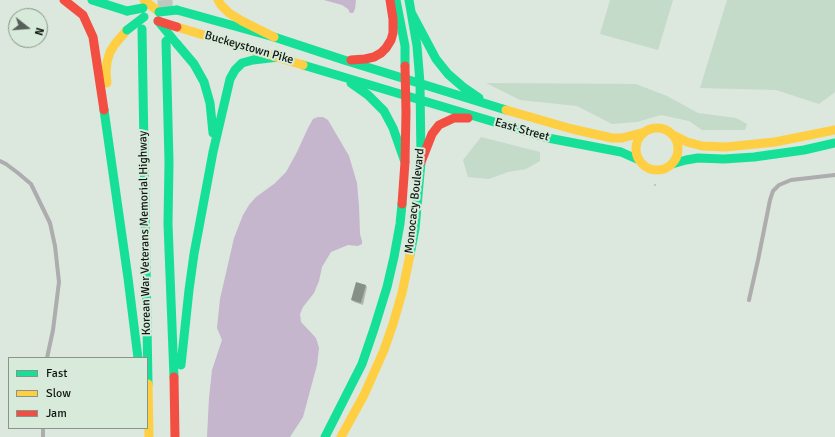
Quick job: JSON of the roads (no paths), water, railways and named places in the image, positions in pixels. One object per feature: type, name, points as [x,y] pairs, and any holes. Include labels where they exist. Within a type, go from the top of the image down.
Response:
[{"type":"main road","points":[[64,0],[83,16],[93,37],[110,149],[138,357]]},
{"type":"main road","points":[[92,0],[127,11],[152,9]]},
{"type":"main road","points":[[134,0],[152,9],[177,44],[194,64],[204,82],[210,103],[213,127],[213,152]]},
{"type":"main road","points":[[218,0],[230,13],[242,21],[274,37]]},
{"type":"main road","points":[[344,60],[374,57],[386,48],[393,33],[393,19],[390,0]]},
{"type":"main road","name":"Monocacy Boulevard","points":[[325,437],[362,364],[387,287],[400,224],[405,162],[406,79],[405,46],[396,0]]},
{"type":"main road","name":"Monocacy Boulevard","points":[[341,437],[364,395],[384,350],[400,301],[415,229],[421,162],[420,84],[417,46],[409,0]]},
{"type":"main road","points":[[110,149],[106,73],[110,52],[120,37],[152,9]]},
{"type":"main road","name":"Buckeystown Pike","points":[[152,9],[177,10],[274,37],[420,84]]},
{"type":"main road","name":"Buckeystown Pike","points":[[152,9],[177,27],[406,96]]},
{"type":"main road","points":[[411,12],[436,59],[448,74],[463,87],[489,105]]},
{"type":"main road","name":"Korean War Veterans Memorial Highway","points":[[142,29],[148,357]]},
{"type":"main road","name":"Korean War Veterans Memorial Highway","points":[[166,41],[169,162],[168,224],[175,437]]},
{"type":"main road","points":[[174,387],[181,364],[194,254],[213,152],[230,79],[235,70],[242,63],[278,57]]},
{"type":"main road","points":[[343,77],[368,95],[384,111],[393,128],[405,162]]},
{"type":"main road","name":"East Street","points":[[420,84],[572,129],[612,138],[622,138],[645,132]]},
{"type":"main road","name":"East Street","points":[[406,96],[548,138],[621,152],[639,160]]},
{"type":"main road","points":[[421,162],[432,134],[439,125],[454,118],[483,119]]},
{"type":"main road","points":[[673,135],[679,148],[677,156],[672,164],[661,170],[653,170],[644,166],[639,160],[636,148],[639,138],[652,128],[664,129],[687,142],[702,146],[726,147],[775,142],[835,130]]},
{"type":"main road","points":[[672,164],[698,158],[724,159],[768,156],[835,143]]},
{"type":"main road","name":"Korean War Veterans Memorial Highway","points":[[148,379],[149,437]]},
{"type":"lane","points":[[0,161],[31,184],[50,223],[55,246],[58,282],[53,330],[47,357]]},
{"type":"lane","points":[[749,300],[773,191],[779,185],[792,180],[835,175]]},
{"type":"tunnel","points":[[165,0],[166,24]]}]
